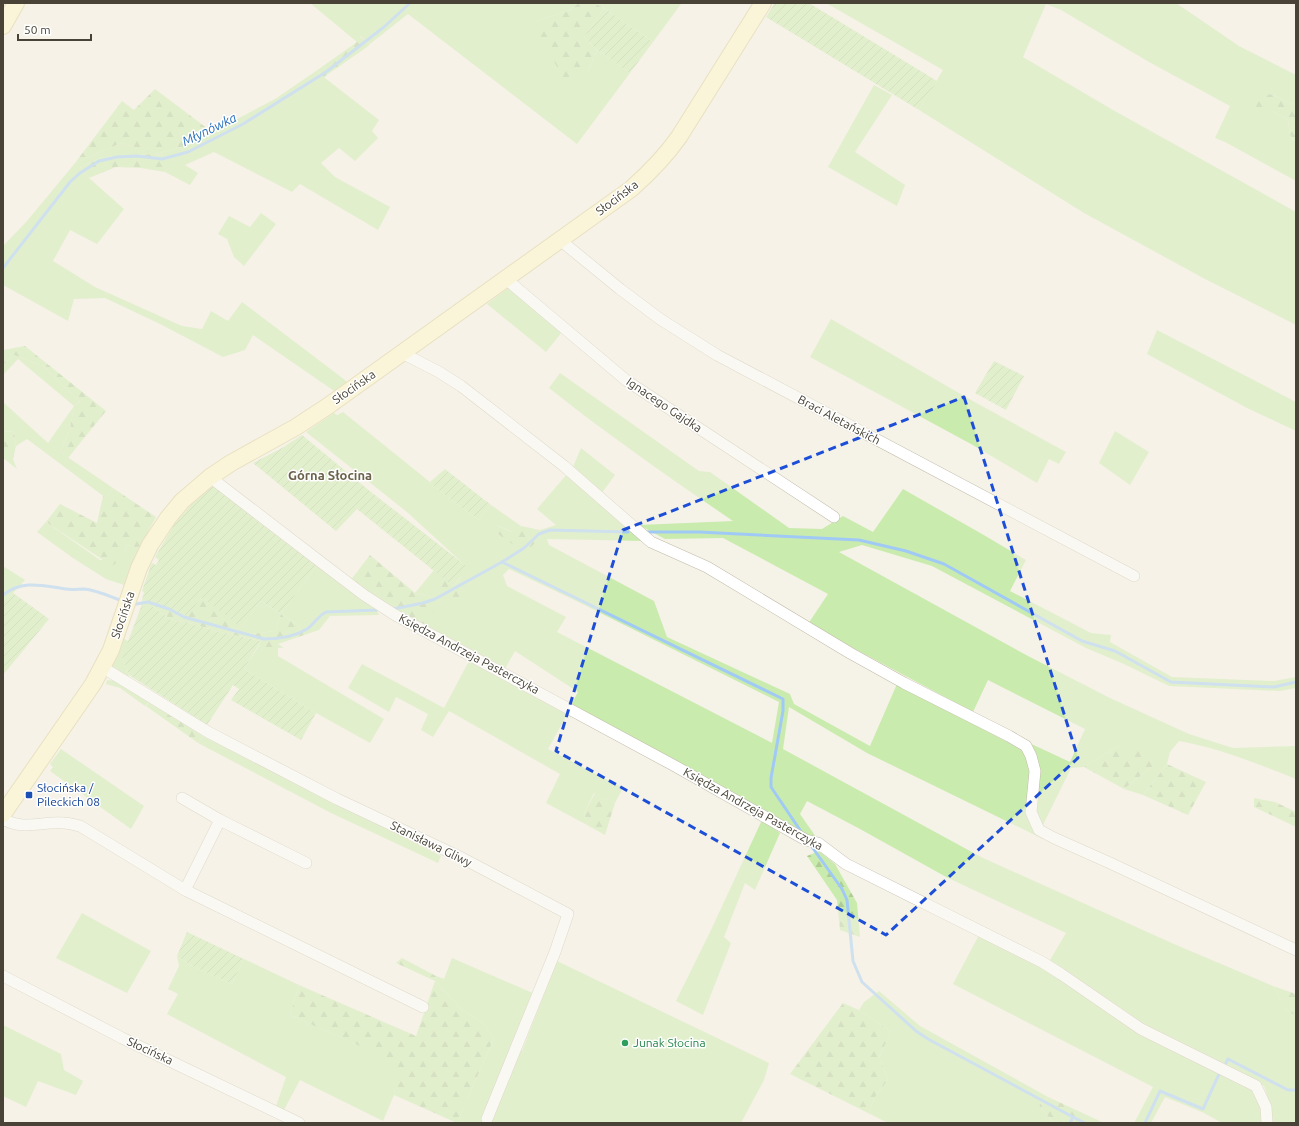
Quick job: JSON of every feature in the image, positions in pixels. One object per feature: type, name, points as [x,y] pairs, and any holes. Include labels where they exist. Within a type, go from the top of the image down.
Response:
[{"type":"street","points":[[3,26],[16,3]]},
{"type":"street","name":"Słocińska","points":[[3,814],[83,699],[102,667],[111,650],[139,568],[150,545],[168,518],[182,501],[210,477],[231,463],[296,427],[402,353],[631,189],[650,173],[668,152],[763,3]]},
{"type":"street","name":"Braci Aletańskich","points":[[560,240],[625,293],[660,319],[717,354],[1134,576]]},
{"type":"street","name":"Ignacego Gajdka","points":[[506,279],[627,381],[834,517]]},
{"type":"street","points":[[402,353],[440,372],[461,386],[564,466],[651,542],[707,567],[850,653],[904,683],[1026,746],[1035,770],[1031,812],[1039,830],[1296,950]]},
{"type":"street","name":"Księdza Andrzeja Pasterczyka","points":[[210,477],[322,564],[364,595],[395,615],[673,765],[806,840],[818,843],[846,864],[1042,962],[1141,1029],[1256,1086],[1266,1107],[1267,1123]]},
{"type":"street","name":"Stanisława Gliwy","points":[[102,667],[215,735],[337,799],[462,858],[568,914],[555,952],[487,1119]]},
{"type":"street","points":[[182,798],[220,820],[306,863]]},
{"type":"street","points":[[3,819],[11,823],[27,826],[63,822],[80,826],[185,890],[423,1007]]},
{"type":"street","points":[[185,890],[220,820]]},
{"type":"street","name":"Słocińska","points":[[3,976],[122,1038],[299,1123]]},
{"type":"highlighted area","points":[[964,397],[1078,758],[886,935],[556,751],[623,530]]},
{"type":"green space","points":[[310,3],[579,3],[570,10],[537,21],[586,75],[597,50],[630,73],[577,144],[408,14],[370,44],[360,36],[357,42]]},
{"type":"green space","points":[[579,3],[594,3],[604,8],[584,37],[597,50],[586,75],[564,79],[541,39],[537,21],[570,10]]},
{"type":"green space","points":[[594,3],[681,4],[653,42],[604,8]]},
{"type":"green space","points":[[775,3],[809,3],[937,81],[919,110],[766,17]]},
{"type":"green space","points":[[826,3],[1176,3],[1239,46],[1296,75],[1296,105],[1270,94],[1248,110],[1272,111],[1288,120],[1290,135],[1296,143],[1296,181],[1215,138],[1230,106],[1149,62],[1061,10],[1046,4],[1023,57],[1113,110],[1296,212],[1296,325],[1205,279],[1084,213],[919,110],[943,70]]},
{"type":"green space","points":[[604,8],[653,42],[630,73],[597,50],[584,37]]},
{"type":"green space","points":[[359,36],[370,44],[324,77],[316,71],[357,42]]},
{"type":"green space","points":[[316,71],[379,120],[372,131],[378,138],[355,161],[339,148],[321,163],[335,177],[390,207],[378,230],[300,184],[292,192],[214,152],[185,165],[198,173],[190,185],[165,172],[175,162],[156,154],[186,146],[275,99]]},
{"type":"green space","points":[[874,85],[892,95],[855,152],[905,185],[897,206],[828,167]]},
{"type":"green space","points":[[155,89],[212,132],[186,146],[156,154],[176,162],[165,172],[141,168],[116,167],[89,178],[80,167],[103,157],[154,154],[121,143],[75,163],[122,101],[134,110]]},
{"type":"green space","points":[[1270,94],[1296,105],[1296,143],[1290,135],[1288,120],[1272,111],[1247,111],[1258,99]]},
{"type":"green space","points":[[121,143],[156,154],[103,157],[80,167],[89,178],[124,209],[97,244],[70,230],[53,261],[95,287],[182,326],[202,329],[211,311],[228,321],[242,302],[349,384],[337,393],[253,335],[245,350],[223,357],[160,324],[105,298],[74,299],[68,321],[3,285],[3,246],[27,221],[75,163]]},
{"type":"green space","points":[[261,213],[276,224],[244,266],[234,257],[227,239],[218,234],[229,216],[250,227]]},
{"type":"green space","points":[[508,288],[562,332],[546,352],[487,304]]},
{"type":"green space","points":[[831,319],[971,400],[1066,452],[1059,464],[1049,459],[1037,483],[971,444],[810,357]]},
{"type":"green space","points":[[1157,330],[1296,402],[1296,431],[1247,408],[1147,354]]},
{"type":"green space","points":[[25,346],[106,411],[68,458],[60,452],[70,429],[74,406],[80,402],[43,366],[14,355],[3,365],[3,350]]},
{"type":"green space","points":[[14,355],[43,366],[80,402],[74,406],[18,359],[3,375],[3,365]]},
{"type":"green space","points":[[994,361],[1024,376],[1006,410],[975,393]]},
{"type":"green space","points":[[560,373],[699,471],[710,472],[789,528],[822,529],[843,516],[873,532],[903,489],[1026,560],[1010,591],[1091,633],[1111,635],[1110,642],[1172,677],[1274,681],[1296,677],[1296,688],[1280,691],[1169,686],[1124,664],[1086,648],[932,566],[862,545],[839,552],[1028,656],[1110,698],[1189,734],[1233,748],[1296,746],[1296,779],[1224,752],[1179,741],[1170,752],[1167,764],[1143,795],[1124,789],[1153,766],[1118,746],[1084,767],[1071,768],[1042,827],[1034,810],[1039,770],[1025,741],[1070,762],[1085,729],[988,680],[973,712],[808,624],[828,594],[723,538],[665,539],[639,525],[733,521],[594,423],[549,388]]},
{"type":"green space","points":[[3,402],[48,443],[74,406],[70,429],[60,452],[113,488],[106,498],[27,439],[16,446],[14,431],[3,432]]},
{"type":"green space","points":[[343,412],[442,493],[479,520],[491,505],[521,526],[513,532],[496,525],[492,529],[539,539],[540,530],[556,525],[537,509],[568,473],[644,541],[547,539],[549,545],[654,601],[667,637],[790,694],[794,704],[870,746],[897,684],[1023,750],[1033,768],[1032,825],[1043,839],[867,753],[789,707],[783,749],[981,857],[1174,944],[1273,986],[1287,1011],[1296,1016],[1296,1123],[1273,1123],[1271,1107],[1264,1086],[1153,1030],[1050,960],[1066,933],[948,878],[807,801],[800,814],[816,837],[810,837],[571,705],[578,692],[515,651],[505,669],[423,625],[431,597],[415,593],[434,570],[444,578],[440,585],[465,587],[458,581],[468,568],[407,512],[306,432],[334,413],[337,415]],"holes":[[[509,569],[779,702],[772,743],[557,632],[566,617],[507,586],[503,575]]]},
{"type":"green space","points":[[14,431],[16,446],[13,459],[17,469],[3,458],[3,432]]},
{"type":"green space","points":[[1115,431],[1149,452],[1130,485],[1099,463]]},
{"type":"green space","points":[[302,435],[371,492],[469,568],[453,586],[357,509],[336,531],[253,463],[282,448]]},
{"type":"green space","points":[[581,448],[615,475],[601,494],[573,467]]},
{"type":"green space","points":[[445,469],[491,505],[479,520],[442,493],[430,482]]},
{"type":"green space","points":[[213,485],[317,565],[281,614],[261,601],[241,627],[201,597],[188,616],[142,600],[144,592],[142,591],[151,565],[152,563],[156,565],[159,560],[155,557],[174,525],[190,506]]},
{"type":"green space","points":[[113,488],[156,517],[139,548],[127,545],[122,559],[112,566],[46,522],[60,504],[97,523],[103,496],[106,498]]},
{"type":"green space","points":[[46,522],[100,560],[122,559],[127,545],[139,548],[127,586],[106,579],[73,558],[37,532]]},
{"type":"green space","points":[[496,525],[512,532],[521,526],[540,530],[539,539],[525,553],[491,529]]},
{"type":"green space","points":[[370,555],[415,593],[431,597],[440,604],[423,625],[350,581]]},
{"type":"green space","points":[[317,565],[374,605],[379,615],[330,616],[319,630],[304,635],[297,624],[281,614]]},
{"type":"green space","points":[[3,566],[25,580],[3,601]]},
{"type":"green space","points":[[444,578],[453,586],[458,581],[465,587],[456,604],[446,603],[440,585]]},
{"type":"green space","points":[[13,593],[49,619],[3,675],[3,601]]},
{"type":"green space","points":[[201,597],[252,634],[275,631],[281,614],[297,624],[304,635],[278,644],[284,648],[258,647],[261,641],[216,631],[186,622],[173,621],[153,607],[141,607],[142,600],[154,603]]},
{"type":"green space","points":[[261,601],[281,614],[275,631],[252,634],[241,627]]},
{"type":"green space","points":[[141,607],[153,607],[173,621],[186,622],[216,631],[261,641],[244,669],[316,713],[301,740],[231,700],[239,689],[233,685],[207,725],[129,675],[122,657]]},
{"type":"green space","points":[[123,638],[129,642],[122,657],[129,675],[127,678],[111,668]]},
{"type":"green space","points":[[258,647],[278,647],[278,656],[384,719],[370,743],[316,713],[244,669]]},
{"type":"green space","points":[[469,661],[568,713],[548,749],[623,788],[615,803],[594,793],[584,813],[587,825],[546,803],[560,774],[449,711],[433,737],[421,730],[428,714],[396,697],[389,712],[348,688],[362,664],[444,708]]},
{"type":"green space","points":[[107,680],[118,681],[150,701],[145,706],[120,688],[106,684]]},
{"type":"green space","points":[[150,701],[203,736],[198,743],[146,706]]},
{"type":"green space","points":[[203,736],[441,856],[438,863],[331,813],[198,743]]},
{"type":"green space","points":[[1118,746],[1148,753],[1153,766],[1124,789],[1084,767]]},
{"type":"green space","points":[[61,749],[144,806],[131,829],[50,771],[53,767],[50,764]]},
{"type":"green space","points":[[1167,764],[1206,782],[1188,815],[1143,795]]},
{"type":"green space","points":[[595,793],[615,803],[605,835],[587,825],[584,813]]},
{"type":"green space","points":[[1254,798],[1275,802],[1296,812],[1296,827],[1254,807]]},
{"type":"green space","points":[[762,820],[780,833],[755,890],[745,883],[724,937],[731,943],[703,1015],[676,1001]]},
{"type":"green space","points":[[819,851],[835,864],[857,903],[860,937],[840,930],[837,900],[807,856]]},
{"type":"green space","points":[[82,913],[151,951],[127,993],[56,958]]},
{"type":"green space","points":[[187,932],[244,959],[232,984],[190,965],[177,956]]},
{"type":"green space","points":[[979,935],[1044,967],[1252,1087],[1259,1099],[1265,1123],[1222,1123],[1204,1113],[1165,1097],[1151,1123],[1134,1123],[1153,1087],[953,984]]},
{"type":"green space","points":[[177,956],[190,965],[232,984],[244,959],[299,985],[290,1015],[399,1063],[394,1095],[383,1121],[300,1080],[284,1110],[276,1106],[286,1077],[167,1014],[178,994],[168,989],[179,966]]},
{"type":"green space","points":[[402,958],[436,976],[435,981],[396,963]]},
{"type":"green space","name":"Junak Słocina","points":[[452,958],[535,994],[514,1047],[522,1051],[557,961],[769,1063],[764,1080],[741,1123],[457,1123],[494,1038],[484,1024],[462,1010],[435,981],[436,976],[444,979]]},
{"type":"green space","points":[[435,981],[462,1010],[484,1024],[494,1038],[457,1123],[394,1095],[398,1063],[290,1015],[299,985],[416,1036]]},
{"type":"green space","points":[[1273,986],[1296,994],[1296,1016],[1287,1011]]},
{"type":"green space","points":[[879,991],[920,1026],[1048,1097],[1039,1105],[1049,1118],[1056,1123],[888,1123],[870,1114],[874,1099],[888,1080],[879,1057],[891,1032],[859,1010],[864,1002]]},
{"type":"green space","points":[[843,1003],[859,1010],[891,1032],[879,1057],[888,1080],[874,1099],[870,1114],[790,1074]]},
{"type":"green space","points":[[3,1025],[61,1054],[64,1070],[83,1081],[76,1095],[38,1081],[26,1107],[3,1096]]},
{"type":"green space","points":[[1048,1097],[1102,1122],[1056,1123],[1049,1118],[1039,1105]]},
{"type":"waterway","name":"Młynówka","points":[[3,268],[70,182],[80,173],[99,161],[117,157],[137,156],[162,159],[188,152],[243,124],[326,72],[384,27],[410,3]]},
{"type":"waterway","points":[[502,562],[524,548],[539,534],[550,530],[628,532]]},
{"type":"waterway","points":[[646,532],[699,532],[859,540],[906,551],[944,564],[1082,641],[1115,651],[1171,682],[1274,687],[1296,682]]},
{"type":"waterway","points":[[393,609],[435,599],[502,562],[783,699],[783,711],[771,778],[771,787],[802,833]]},
{"type":"waterway","points":[[3,595],[18,587],[26,585],[41,585],[68,589],[84,589],[102,593],[120,600]]},
{"type":"waterway","points":[[136,604],[148,602],[169,609],[184,617],[264,639],[286,637],[302,632],[326,612],[377,610]]},
{"type":"waterway","points":[[810,844],[842,889],[847,900],[853,961],[862,982],[916,1031],[928,1039],[1073,1117],[1070,1123]]},
{"type":"waterway","points":[[1226,1063],[1228,1059],[1288,1090],[1296,1090]]},
{"type":"waterway","points":[[1145,1123],[1160,1091],[1203,1109],[1220,1072]]},
{"type":"waterway","points":[[1073,1117],[1085,1123]]},
{"type":"place","name":"Słocińska / Pileckich 08","points":[[29,795]]},
{"type":"place","name":"Junak Słocina","points":[[625,1043]]},
{"type":"district","name":"Górna Słocina","points":[[330,475]]}]
